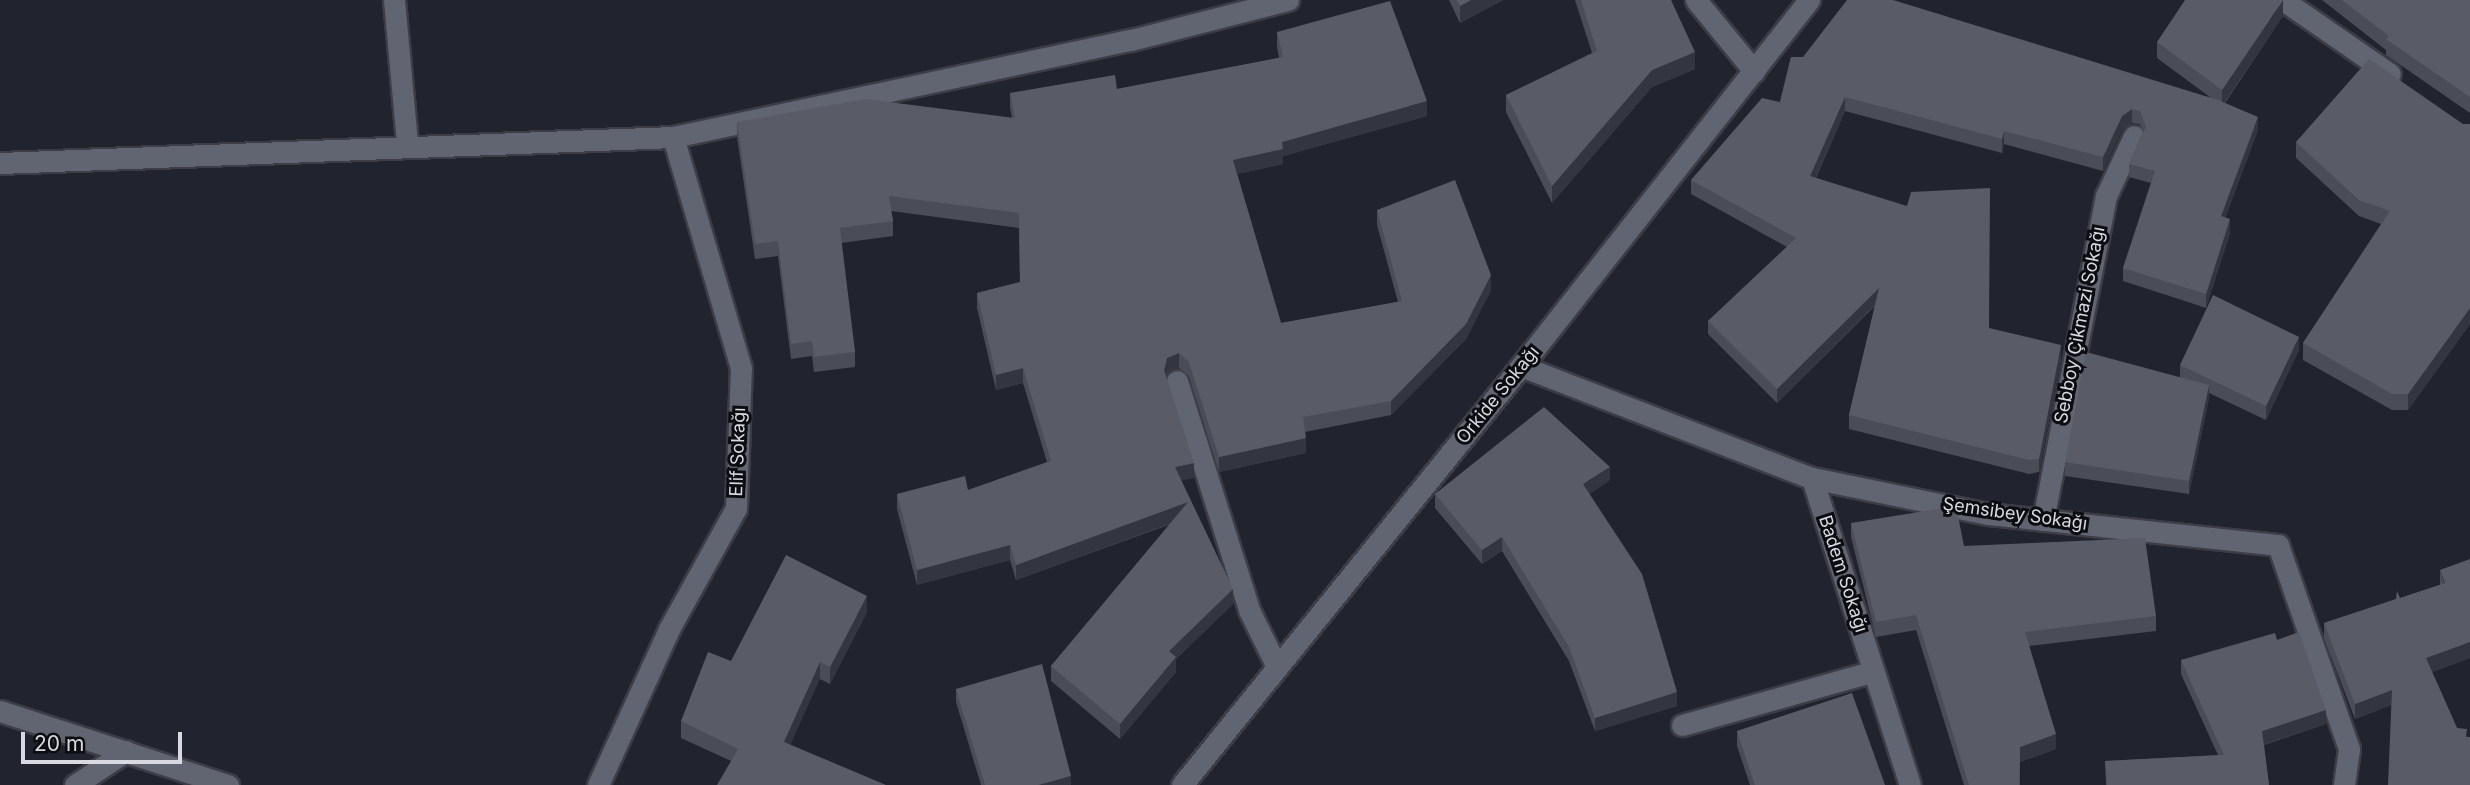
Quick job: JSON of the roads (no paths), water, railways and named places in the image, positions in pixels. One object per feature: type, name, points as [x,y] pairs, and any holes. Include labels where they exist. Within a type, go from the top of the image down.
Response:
[{"type":"street","points":[[394,0],[407,144]]},
{"type":"street","points":[[0,163],[407,144],[673,137],[1131,40],[1288,0]]},
{"type":"street","points":[[1696,0],[1754,71]]},
{"type":"street","name":"Orkide Sokağı","points":[[1182,785],[1521,366],[1810,0]]},
{"type":"street","points":[[2283,0],[2404,83]]},
{"type":"street","name":"Sebboy Çikmazi Sokağı","points":[[2043,520],[2106,196],[2134,136]]},
{"type":"street","name":"Elif Sokağı","points":[[598,785],[669,629],[736,508],[741,368],[673,137]]},
{"type":"street","name":"Şemsibey Sokağı","points":[[1521,366],[1812,478],[1988,514],[2278,545],[2349,749],[2344,785]]},
{"type":"street","points":[[1177,381],[1249,610],[1277,667]]},
{"type":"street","name":"Badem Sokağı","points":[[1812,478],[1910,785]]},
{"type":"street","points":[[1682,725],[1874,671]]},
{"type":"street","points":[[0,711],[228,785]]},
{"type":"street","points":[[75,785],[126,751]]}]
